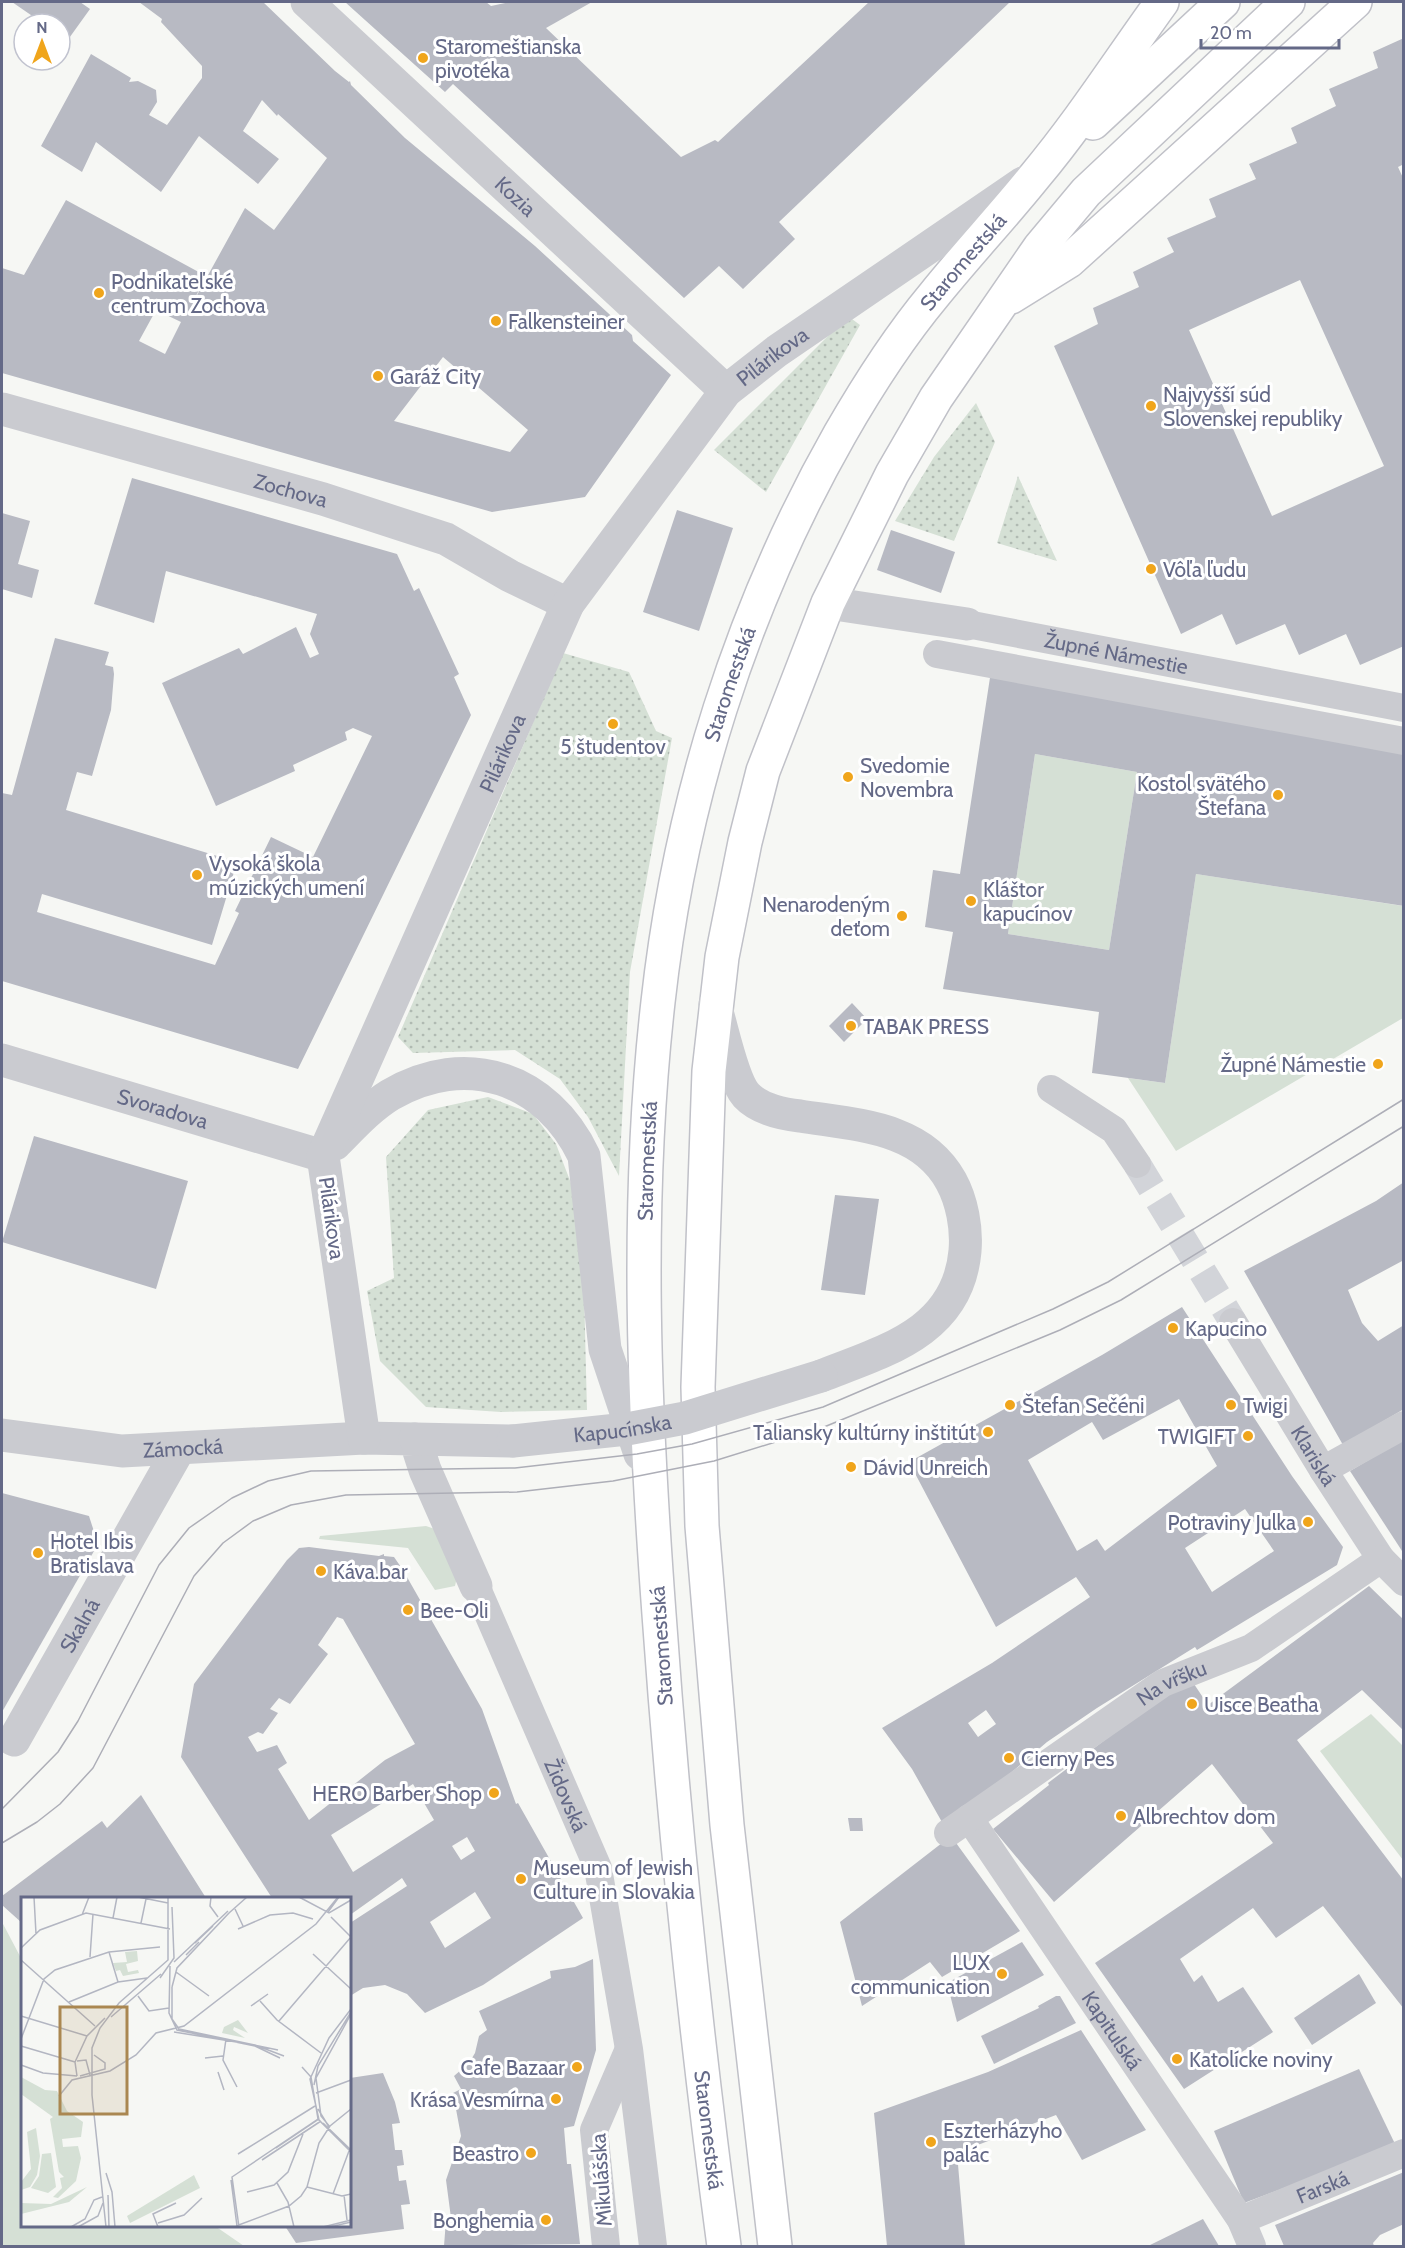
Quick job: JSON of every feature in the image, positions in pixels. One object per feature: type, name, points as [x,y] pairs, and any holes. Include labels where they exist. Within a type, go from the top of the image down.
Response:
[{"type":"main road","name":"Staromestská","points":[[724,2247],[698,2046],[675,1833],[650,1486],[644,1288],[652,1060],[658,994],[682,856],[714,728],[736,658],[762,590],[841,433],[930,299],[1039,172],[1162,2]]},
{"type":"main road","name":"Staromestská","points":[[1039,172],[1223,2]]},
{"type":"main road","points":[[776,2247],[727,1824],[702,1526],[698,1387],[705,1127],[715,1005],[730,911],[763,771],[828,603],[914,435],[1040,247],[1086,192],[1288,2]]},
{"type":"main road","points":[[999,305],[1069,261],[1355,2]]},
{"type":"street","name":"Kozia","points":[[307,2],[726,391]]},
{"type":"street","name":"Pilárikova","points":[[364,1438],[324,1156],[568,604],[726,391],[777,351],[1039,172]]},
{"type":"street","name":"Zochova","points":[[2,409],[324,499],[446,539],[510,576],[568,604]]},
{"type":"street","name":"Župné Námestie","points":[[828,603],[967,624],[1404,708]]},
{"type":"street","points":[[937,654],[1404,741]]},
{"type":"street","name":"Kapucínska","points":[[415,1439],[513,1441],[627,1429],[685,1418],[821,1376],[900,1345],[930,1325],[951,1298],[963,1270],[964,1223],[955,1188],[942,1164],[925,1148],[878,1128],[780,1114],[746,1095],[738,1080],[715,1005]]},
{"type":"street","name":"Svoradova","points":[[2,1060],[324,1156]]},
{"type":"street","points":[[324,1156],[374,1107],[390,1095],[418,1082],[445,1075],[478,1075],[508,1080],[535,1094],[555,1111],[566,1123],[584,1156],[588,1174],[605,1349],[650,1486]]},
{"type":"street","points":[[1051,1089],[1114,1131],[1137,1164]]},
{"type":"street","name":"Klariská","points":[[1233,1322],[1323,1470],[1381,1559],[1404,1582]]},
{"type":"street","points":[[1323,1470],[1404,1425]]},
{"type":"street","name":"Zámocká","points":[[2,1435],[122,1451],[364,1438]]},
{"type":"street","points":[[364,1438],[415,1439]]},
{"type":"street","name":"Židovská","points":[[415,1439],[425,1470],[598,1868],[629,2049],[653,2247]]},
{"type":"street","name":"Skalná","points":[[14,1740],[179,1449]]},
{"type":"street","name":"Na vŕšku","points":[[959,1825],[1163,1683],[1251,1648],[1381,1559]]},
{"type":"street","name":"Kapitulská","points":[[959,1825],[1241,2220],[1252,2247]]},
{"type":"street","name":"Mikulášska","points":[[606,2247],[594,2130],[629,2049]]},
{"type":"street","name":"Farská","points":[[1241,2220],[1404,2153]]},
{"type":"shaded area","points":[[848,316],[860,325],[766,492],[714,450]]},
{"type":"shaded area","points":[[976,403],[995,442],[954,541],[895,521],[934,457]]},
{"type":"shaded area","points":[[1018,476],[1057,561],[997,543]]},
{"type":"shaded area","points":[[563,653],[629,672],[656,731],[672,738],[630,972],[619,1176],[588,1117],[560,1079],[515,1050],[413,1053],[398,1037]]},
{"type":"shaded area","points":[[1035,754],[1137,772],[1109,950],[1008,934]]},
{"type":"shaded area","points":[[1196,874],[1403,906],[1403,1018],[1176,1151],[1128,1078],[1165,1083]]},
{"type":"shaded area","points":[[488,1097],[533,1114],[556,1144],[582,1212],[587,1410],[501,1412],[426,1407],[380,1361],[367,1291],[394,1278],[386,1157],[428,1110]]},
{"type":"shaded area","points":[[426,1526],[435,1529],[457,1577],[455,1586],[435,1590],[408,1548],[319,1539],[320,1536]]},
{"type":"shaded area","points":[[1371,1714],[1403,1746],[1403,1860],[1320,1751]]},
{"type":"shaded area","points":[[2,1922],[21,1958],[21,2227],[216,2227],[244,2246],[2,2246]]},
{"type":"building","points":[[12,2],[80,2],[90,9],[72,34],[72,12],[27,12]]},
{"type":"building","points":[[139,2],[263,2],[335,71],[350,81],[351,85],[405,138],[535,246],[632,335],[633,341],[671,375],[585,497],[492,512],[2,373],[2,268],[24,275],[66,200],[206,276],[191,306],[245,208],[274,230],[327,158],[278,114],[277,116],[262,100],[243,131],[279,159],[258,184],[199,136],[161,192],[96,142],[82,172],[41,146],[91,54],[131,78],[129,82],[138,81],[156,90],[157,102],[149,115],[167,125],[202,78],[202,66],[161,22],[162,19]],"holes":[[[156,310],[181,322],[165,354],[139,341]],[[443,357],[528,430],[510,452],[394,421]]]},
{"type":"building","points":[[345,2],[486,2],[491,6],[510,2],[592,2],[546,28],[681,157],[715,140],[718,142],[869,2],[1010,2],[779,222],[795,239],[743,289],[719,266],[684,298],[453,84],[445,92]]},
{"type":"building","name":"Najvyšší súd Slovenskej republiky","points":[[1404,38],[1404,164],[1398,167],[1404,180],[1404,646],[1360,665],[1346,634],[1299,655],[1285,624],[1236,645],[1222,614],[1181,634],[1054,346],[1098,324],[1093,308],[1139,287],[1133,272],[1174,252],[1167,238],[1216,217],[1209,199],[1256,179],[1249,164],[1297,143],[1291,128],[1336,106],[1329,89],[1378,68],[1373,52]],"holes":[[[1300,280],[1384,466],[1272,516],[1189,330]]]},
{"type":"building","name":"Vysoká škola múzických umení","points":[[132,478],[397,554],[414,591],[419,588],[459,674],[454,677],[471,715],[298,1069],[2,981],[2,793],[12,795],[55,638],[109,652],[105,665],[113,667],[114,674],[111,710],[92,776],[77,772],[66,810],[237,862],[212,945],[42,894],[37,912],[215,965],[239,913],[235,911],[271,837],[313,857],[372,736],[353,728],[345,732],[347,740],[293,765],[295,771],[216,806],[162,683],[239,648],[243,654],[296,627],[310,658],[319,654],[310,634],[317,614],[166,571],[154,623],[94,604]]},
{"type":"building","points":[[677,510],[733,528],[699,631],[643,612]]},
{"type":"building","points":[[2,513],[30,521],[18,564],[39,570],[32,598],[2,589]]},
{"type":"building","points":[[891,530],[955,552],[941,593],[877,570]]},
{"type":"building","points":[[991,671],[1404,752],[1404,906],[1196,874],[1165,1083],[1092,1073],[1099,1012],[943,989],[953,932],[925,927],[933,870],[960,874]],"holes":[[[1035,754],[1137,772],[1109,950],[1008,934]]]},
{"type":"building","points":[[852,1003],[867,1019],[844,1042],[829,1026]]},
{"type":"building","points":[[34,1136],[188,1181],[156,1289],[2,1242]]},
{"type":"building","points":[[1404,1182],[1404,1260],[1348,1290],[1362,1323],[1378,1341],[1404,1325],[1404,1409],[1343,1445],[1244,1271],[1376,1201]]},
{"type":"building","points":[[835,1195],[879,1199],[865,1295],[821,1290]]},
{"type":"building","points":[[1182,1307],[1292,1476],[1343,1547],[1337,1565],[1197,1650],[1195,1647],[1047,1742],[965,1812],[947,1831],[912,1769],[882,1728],[992,1663],[1090,1597],[1076,1577],[996,1627],[909,1462],[1102,1355]],"holes":[[[1179,1399],[1217,1466],[1105,1551],[1097,1539],[1077,1551],[1028,1460],[1092,1422],[1103,1440]],[[1245,1509],[1274,1551],[1212,1592],[1185,1548]],[[986,1710],[996,1724],[978,1737],[968,1723]]]},
{"type":"building","points":[[1404,1439],[1404,1554],[1350,1471]]},
{"type":"building","points":[[2,1493],[89,1516],[98,1544],[2,1712]]},
{"type":"building","points":[[309,1547],[379,1556],[384,1554],[384,1556],[394,1557],[482,1709],[516,1804],[518,1803],[583,1918],[483,1985],[425,2013],[407,1994],[385,1985],[363,1988],[351,1995],[351,1922],[407,1886],[402,1878],[351,1914],[351,1897],[271,1897],[181,1757],[194,1684],[287,1560],[299,1548]],"holes":[[[337,1617],[343,1619],[415,1744],[385,1760],[309,1820],[278,1769],[287,1763],[277,1745],[257,1752],[248,1737],[258,1732],[263,1734],[278,1713],[270,1709],[279,1698],[290,1704],[328,1654],[318,1645]],[[413,1784],[434,1820],[353,1872],[331,1835]],[[467,1837],[475,1851],[461,1860],[452,1846]],[[475,1892],[491,1918],[445,1948],[430,1922]]]},
{"type":"building","points":[[1369,1586],[1404,1620],[1404,1731],[1362,1690],[1297,1740],[1404,1881],[1404,2009],[1323,1906],[1276,1938],[1253,1908],[1180,1959],[1194,1982],[1202,1975],[1218,2002],[1243,1987],[1273,2032],[1184,2089],[1095,1963],[1273,1843],[1212,1764],[1054,1902],[993,1829],[1049,1785],[1048,1783],[1155,1702],[1192,1681],[1208,1705]]},
{"type":"building","points":[[141,1795],[205,1897],[21,1897],[21,1922],[2,1905],[2,1896],[102,1821],[107,1828]]},
{"type":"building","points":[[848,1818],[862,1818],[863,1831],[850,1831]]},
{"type":"building","points":[[951,1836],[1020,1931],[942,1977],[930,1962],[862,2006],[840,1922]]},
{"type":"building","points":[[1022,1942],[1044,1975],[957,2022],[947,1983]]},
{"type":"building","points":[[593,1959],[596,2050],[574,2126],[564,2128],[567,2164],[571,2164],[580,2244],[444,2246],[446,2220],[451,2218],[446,2180],[461,2136],[453,2093],[461,2089],[454,2076],[469,2063],[475,2053],[479,2036],[487,2030],[479,2011],[551,1978],[550,1971],[575,1967]]},
{"type":"building","points":[[1359,1974],[1376,2003],[1312,2045],[1294,2018]]},
{"type":"building","points":[[1060,1996],[1076,2023],[994,2064],[981,2036],[1039,2008],[1038,2006]]},
{"type":"building","name":"Eszterházyho palác","points":[[1081,2030],[1146,2130],[1082,2160],[1056,2115],[957,2153],[965,2246],[887,2246],[874,2113],[988,2072]]},
{"type":"building","points":[[1359,2069],[1396,2146],[1244,2203],[1214,2131]]},
{"type":"building","points":[[383,2073],[395,2102],[400,2123],[392,2124],[395,2150],[402,2150],[404,2165],[397,2166],[399,2181],[406,2180],[410,2204],[401,2205],[404,2229],[296,2243],[286,2227],[351,2227],[351,2078]]},
{"type":"building","points":[[1404,2172],[1404,2224],[1380,2235],[1373,2243],[1374,2246],[1284,2246],[1275,2225]]},
{"type":"building","points":[[1203,2219],[1219,2246],[1148,2246]]},
{"type":"tunnel","points":[[1137,1164],[1233,1322]]},
{"type":"tram line","points":[[2,1809],[58,1752],[78,1721],[159,1565],[189,1528],[232,1498],[268,1481],[311,1471],[515,1468],[637,1454],[692,1444],[823,1407],[1053,1309],[1108,1282],[1404,1099]]},
{"type":"tram line","points":[[2,1843],[37,1822],[60,1804],[93,1768],[194,1576],[223,1543],[253,1521],[291,1505],[346,1495],[517,1492],[613,1481],[714,1461],[824,1427],[1060,1330],[1121,1300],[1404,1126]]},
{"type":"place","name":"Staromeštianska pivotéka","points":[[423,58]]},
{"type":"place","name":"Podnikateľské centrum Zochova","points":[[99,293]]},
{"type":"place","name":"Falkensteiner","points":[[496,321]]},
{"type":"place","name":"Garáž City","points":[[378,376]]},
{"type":"place","name":"Najvyšší súd Slovenskej republiky","points":[[1151,406]]},
{"type":"place","name":"Vôľa ľudu","points":[[1151,569]]},
{"type":"place","name":"5 študentov","points":[[613,724]]},
{"type":"place","name":"Svedomie Novembra","points":[[848,777]]},
{"type":"place","name":"Kostol svätého Štefana","points":[[1278,795]]},
{"type":"place","name":"Vysoká škola múzických umení","points":[[197,875]]},
{"type":"place","name":"Kláštor kapucínov","points":[[971,901]]},
{"type":"place","name":"Nenarodeným deťom","points":[[902,916]]},
{"type":"place","name":"TABAK PRESS","points":[[851,1026]]},
{"type":"place","name":"Župné Námestie","points":[[1378,1064]]},
{"type":"place","name":"Kapucino","points":[[1173,1328]]},
{"type":"place","name":"Štefan Sečéni","points":[[1010,1405]]},
{"type":"place","name":"Twigi","points":[[1231,1405]]},
{"type":"place","name":"Taliansky kultúrny inštitút","points":[[988,1432]]},
{"type":"place","name":"TWIGIFT","points":[[1248,1436]]},
{"type":"place","name":"Dávid Unreich","points":[[851,1467]]},
{"type":"place","name":"Potraviny Julka","points":[[1308,1522]]},
{"type":"place","name":"Hotel Ibis Bratislava","points":[[38,1553]]},
{"type":"place","name":"Káva.bar","points":[[321,1571]]},
{"type":"place","name":"Bee-Oli","points":[[408,1610]]},
{"type":"place","name":"Uisce Beatha","points":[[1192,1704]]},
{"type":"place","name":"Cierny Pes","points":[[1009,1758]]},
{"type":"place","name":"HERO Barber Shop","points":[[494,1793]]},
{"type":"place","name":"Albrechtov dom","points":[[1121,1816]]},
{"type":"place","name":"Museum of Jewish Culture in Slovakia","points":[[521,1879]]},
{"type":"place","name":"LUX communication","points":[[1002,1974]]},
{"type":"place","name":"Katolícke noviny","points":[[1177,2059]]},
{"type":"place","name":"Cafe Bazaar","points":[[577,2067]]},
{"type":"place","name":"Krása Vesmírna","points":[[556,2099]]},
{"type":"place","name":"Eszterházyho palác","points":[[931,2142]]},
{"type":"place","name":"Beastro","points":[[531,2153]]},
{"type":"place","name":"Bonghemia","points":[[546,2220]]}]
